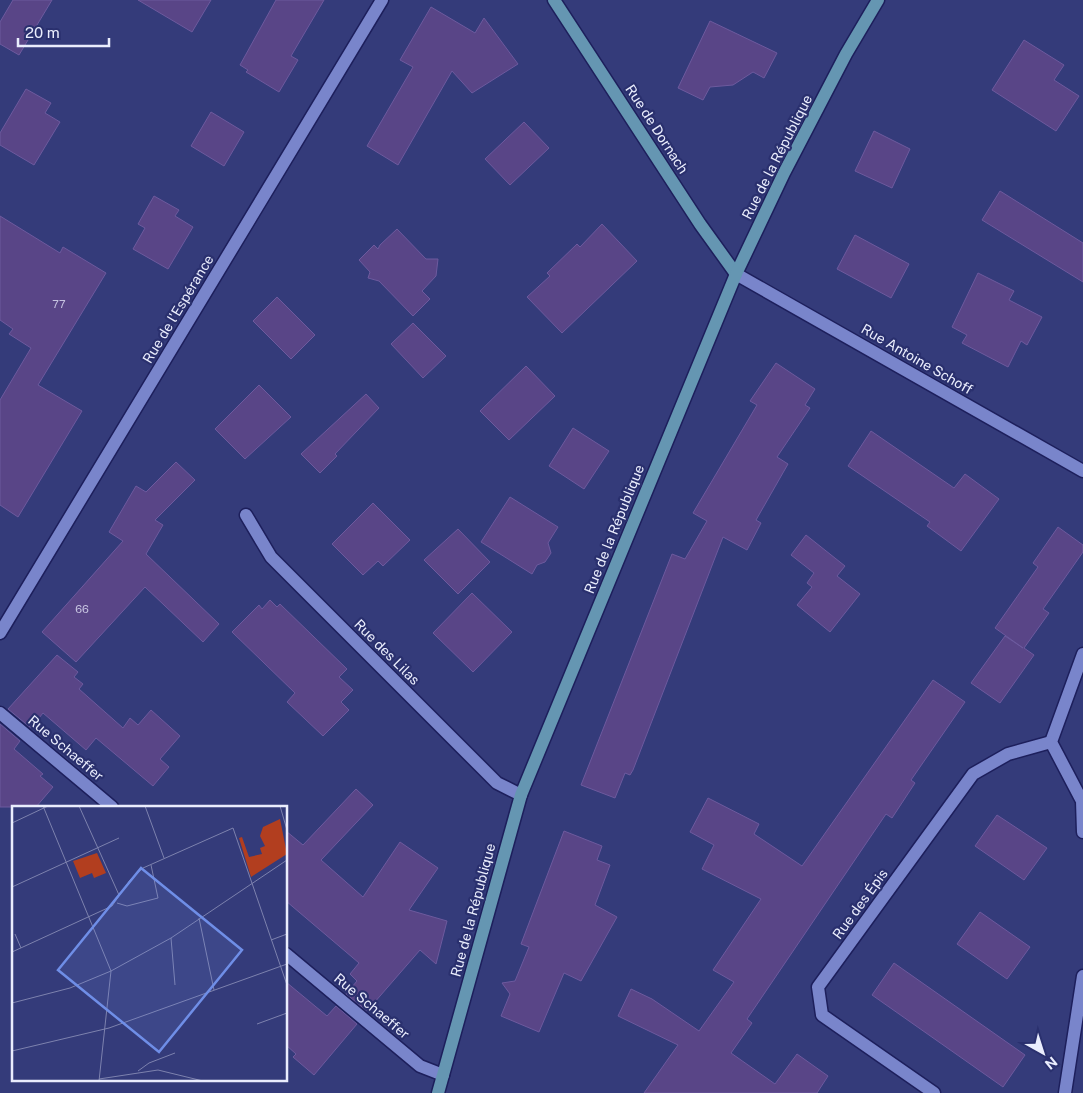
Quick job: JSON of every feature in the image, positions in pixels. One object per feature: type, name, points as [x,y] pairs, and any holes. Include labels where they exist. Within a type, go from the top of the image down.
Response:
[{"type":"main road","name":"Rue de Dornach","points":[[554,0],[736,274]]},
{"type":"main road","name":"Rue de la République","points":[[438,1093],[521,795],[736,274],[828,88],[878,0]]},
{"type":"street","name":"Rue de l'Espérance","points":[[0,634],[382,0]]},
{"type":"street","name":"Rue Antoine Schoff","points":[[736,274],[1083,471]]},
{"type":"street","name":"Rue des Lilas","points":[[246,515],[271,557],[497,783],[521,795]]},
{"type":"street","points":[[1083,654],[1051,742],[1083,801],[1083,832]]},
{"type":"street","name":"Rue Schaeffer","points":[[0,713],[111,806]]},
{"type":"street","name":"Rue des Épis","points":[[934,1093],[822,1015],[818,988],[973,774],[1008,754],[1051,742]]},
{"type":"street","name":"Rue Schaeffer","points":[[288,956],[420,1066],[443,1075]]},
{"type":"street","points":[[1065,1093],[1083,976]]},
{"type":"building","points":[[13,0],[52,0],[19,55],[0,44],[0,22]]},
{"type":"building","points":[[138,0],[211,0],[192,32]]},
{"type":"building","points":[[276,0],[324,0],[291,56],[298,60],[279,92],[246,72],[248,70],[240,65]]},
{"type":"building","points":[[431,7],[475,33],[484,18],[518,64],[472,93],[452,71],[398,165],[367,146],[413,67],[400,60]]},
{"type":"building","points":[[710,21],[777,53],[764,78],[753,72],[733,85],[710,87],[703,100],[678,88]]},
{"type":"building","points":[[1024,40],[1064,65],[1054,80],[1079,96],[1056,131],[992,90]]},
{"type":"building","points":[[26,89],[51,103],[45,113],[60,122],[34,165],[0,145],[0,133]]},
{"type":"building","points":[[211,112],[244,132],[224,166],[191,146]]},
{"type":"building","points":[[524,122],[549,148],[510,185],[485,159]]},
{"type":"building","points":[[874,131],[910,149],[892,188],[855,171]]},
{"type":"building","points":[[1000,191],[1083,243],[1083,282],[982,220]]},
{"type":"building","points":[[154,196],[179,210],[175,216],[193,227],[168,269],[133,249],[145,228],[138,224]]},
{"type":"building","points":[[0,216],[60,253],[63,247],[106,273],[38,385],[82,411],[18,517],[0,505],[0,400],[31,348],[9,334],[13,329],[0,320]]},
{"type":"building","points":[[602,224],[637,261],[562,333],[527,297],[550,276],[547,273],[577,244],[580,247]]},
{"type":"building","points":[[397,229],[426,259],[438,259],[436,276],[422,291],[430,299],[413,316],[379,281],[368,278],[370,272],[359,260],[374,245],[378,249]]},
{"type":"building","points":[[855,235],[909,264],[891,298],[837,269]]},
{"type":"building","points":[[978,273],[1014,291],[1009,300],[1042,317],[1027,345],[1021,341],[1008,367],[962,343],[967,335],[952,327]]},
{"type":"building","points":[[277,297],[315,335],[291,359],[253,321]]},
{"type":"building","points":[[413,323],[446,356],[423,378],[391,344]]},
{"type":"building","points":[[776,363],[815,389],[805,405],[810,408],[777,457],[788,464],[756,520],[761,523],[747,550],[723,537],[633,770],[630,775],[625,773],[615,798],[581,785],[672,554],[685,559],[707,521],[693,513],[757,405],[750,401]]},
{"type":"building","points":[[526,366],[555,396],[509,440],[480,411]]},
{"type":"building","points":[[259,385],[291,417],[245,459],[215,429]]},
{"type":"building","points":[[366,394],[379,408],[335,454],[337,456],[320,473],[301,454]]},
{"type":"building","points":[[573,428],[609,451],[584,489],[549,466]]},
{"type":"building","points":[[871,431],[954,488],[965,474],[999,499],[961,551],[927,526],[930,522],[848,466]]},
{"type":"building","points":[[176,462],[195,480],[155,520],[163,525],[146,554],[219,624],[203,642],[145,587],[76,662],[42,632],[123,541],[109,532],[136,486],[146,492]]},
{"type":"building","points":[[510,497],[558,527],[548,543],[551,553],[545,562],[537,565],[532,574],[481,542]]},
{"type":"building","points":[[373,503],[410,540],[383,566],[378,561],[363,575],[332,544]]},
{"type":"building","points":[[1058,527],[1083,545],[1083,552],[1043,609],[1049,613],[1024,648],[1034,655],[1000,703],[971,683],[1005,636],[1023,648],[995,628],[1038,567],[1033,563]]},
{"type":"building","points":[[458,529],[490,562],[458,594],[424,560]]},
{"type":"building","points":[[806,535],[845,566],[837,576],[860,594],[830,632],[797,605],[812,587],[807,583],[814,573],[791,555]]},
{"type":"building","points":[[472,593],[512,632],[473,672],[433,633]]},
{"type":"building","points":[[270,600],[277,607],[280,604],[347,669],[339,677],[353,690],[341,702],[349,710],[323,736],[287,702],[295,693],[232,632],[259,605],[262,609]]},
{"type":"building","points":[[57,655],[78,672],[74,677],[83,684],[79,689],[123,728],[130,718],[138,725],[151,710],[180,736],[160,759],[169,767],[153,786],[96,738],[86,750],[43,713],[31,728],[8,709]]},
{"type":"building","points":[[933,680],[965,702],[911,780],[915,783],[892,818],[886,814],[747,1019],[752,1023],[731,1053],[775,1084],[797,1054],[828,1076],[817,1093],[644,1093],[678,1045],[618,1016],[631,989],[652,999],[699,1031],[734,982],[713,970],[761,899],[702,869],[714,845],[690,832],[708,798],[759,824],[754,834],[802,866]]},
{"type":"building","points":[[0,724],[20,741],[14,749],[43,774],[40,776],[53,787],[37,806],[0,807]]},
{"type":"building","points":[[356,789],[373,805],[321,860],[363,897],[400,842],[438,868],[409,910],[447,921],[436,964],[420,950],[367,1011],[346,994],[357,981],[350,974],[359,963],[288,903],[288,833],[303,845]]},
{"type":"building","points":[[997,815],[1047,848],[1024,880],[975,846]]},
{"type":"building","points":[[564,831],[602,846],[597,860],[610,865],[595,905],[617,917],[581,981],[564,973],[539,1032],[501,1016],[510,994],[502,983],[515,981],[529,947],[521,944]]},
{"type":"building","points":[[980,912],[1030,947],[1007,979],[957,944]]},
{"type":"building","points":[[894,963],[1025,1055],[1003,1087],[872,995]]},
{"type":"building","points":[[288,984],[327,1016],[336,1006],[357,1024],[314,1075],[293,1057],[296,1054],[288,1047]]}]
